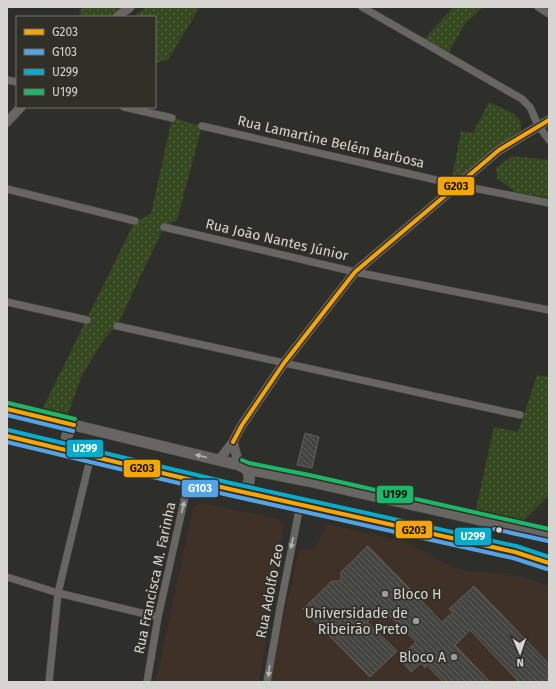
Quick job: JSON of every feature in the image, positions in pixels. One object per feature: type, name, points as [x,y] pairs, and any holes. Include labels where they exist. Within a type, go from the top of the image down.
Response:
[{"type":"main road","points":[[7,409],[243,467],[549,535]]},
{"type":"main road","points":[[68,450],[66,441],[67,434],[74,425]]},
{"type":"main road","points":[[7,436],[225,488],[514,552],[549,563]]},
{"type":"main road","points":[[242,491],[248,486],[250,480],[243,467]]},
{"type":"street","points":[[118,16],[130,7]]},
{"type":"street","points":[[362,7],[522,99],[530,107],[538,125],[549,140]]},
{"type":"street","points":[[538,7],[549,14]]},
{"type":"street","points":[[7,122],[20,108]]},
{"type":"street","points":[[128,108],[172,118]]},
{"type":"street","points":[[219,460],[233,442],[242,425],[284,363],[355,272],[499,150],[538,125],[549,120]]},
{"type":"street","name":"Rua Lamartine Belém Barbosa","points":[[202,126],[458,185],[549,203]]},
{"type":"street","points":[[7,189],[135,221]]},
{"type":"street","name":"Rua João Nantes Júnior","points":[[164,227],[355,272],[549,310]]},
{"type":"street","points":[[7,302],[87,320]]},
{"type":"street","points":[[116,326],[520,415]]},
{"type":"street","points":[[233,442],[243,467]]},
{"type":"street","points":[[49,682],[58,593],[91,455]]},
{"type":"street","name":"Rua Francisca M. Farinha","points":[[147,682],[158,617],[189,479]]},
{"type":"street","name":"Rua Adolfo Zeo","points":[[267,682],[300,504]]},
{"type":"street","points":[[7,577],[58,593],[158,617]]},
{"type":"shaded area","points":[[202,503],[279,519],[284,526],[259,682],[156,682],[193,508]]},
{"type":"shaded area","name":"Universidade de Ribeirão Preto","points":[[326,524],[406,542],[453,567],[471,572],[489,572],[519,576],[543,584],[549,588],[549,682],[271,682],[275,654],[298,555],[300,550],[303,548],[311,549],[317,546]]},
{"type":"green space","points":[[82,7],[130,7],[118,16],[78,16]]},
{"type":"green space","points":[[146,7],[200,7],[168,60],[156,63],[156,16],[134,16]]},
{"type":"green space","points":[[453,7],[483,7],[465,24],[445,59],[420,44]]},
{"type":"green space","points":[[489,102],[514,114],[521,122],[521,133],[458,178],[452,178],[461,131],[473,133]]},
{"type":"green space","points":[[172,118],[202,126],[177,220],[164,227],[117,326],[104,339],[82,375],[66,419],[41,412],[135,221],[151,214]]},
{"type":"green space","points":[[513,156],[549,160],[549,198],[515,192],[497,178],[496,167]]},
{"type":"green space","points":[[537,375],[549,377],[549,495],[522,522],[475,513],[494,427],[518,432]]},
{"type":"building","points":[[305,433],[319,437],[312,468],[297,465]]},
{"type":"building","points":[[368,546],[442,622],[453,612],[449,609],[474,586],[549,664],[549,682],[519,682],[470,630],[455,645],[490,682],[443,682],[427,665],[425,668],[421,663],[411,672],[399,658],[416,642],[382,608],[367,622],[397,651],[370,677],[303,609],[332,581],[341,581],[341,572]]},
{"type":"transit line","name":"G203","points":[[233,442],[242,425],[284,363],[355,272],[499,150],[549,120]]},
{"type":"transit line","name":"U199","points":[[8,403],[75,419]]},
{"type":"transit line","name":"G203","points":[[7,409],[74,425]]},
{"type":"transit line","name":"G103","points":[[7,415],[73,431]]},
{"type":"transit line","name":"U299","points":[[8,430],[226,482],[516,546],[549,557]]},
{"type":"transit line","name":"G203","points":[[7,436],[225,488],[515,552],[549,563]]},
{"type":"transit line","name":"G103","points":[[7,442],[224,494],[513,558],[547,569]]},
{"type":"transit line","name":"U199","points":[[242,460],[249,463],[549,529]]},
{"type":"transit line","name":"G103","points":[[494,529],[548,541]]},
{"type":"place","name":"Bloco H","points":[[385,594]]},
{"type":"place","name":"Universidade de Ribeirão Preto","points":[[416,621]]},
{"type":"place","name":"Bloco A","points":[[454,657]]}]
